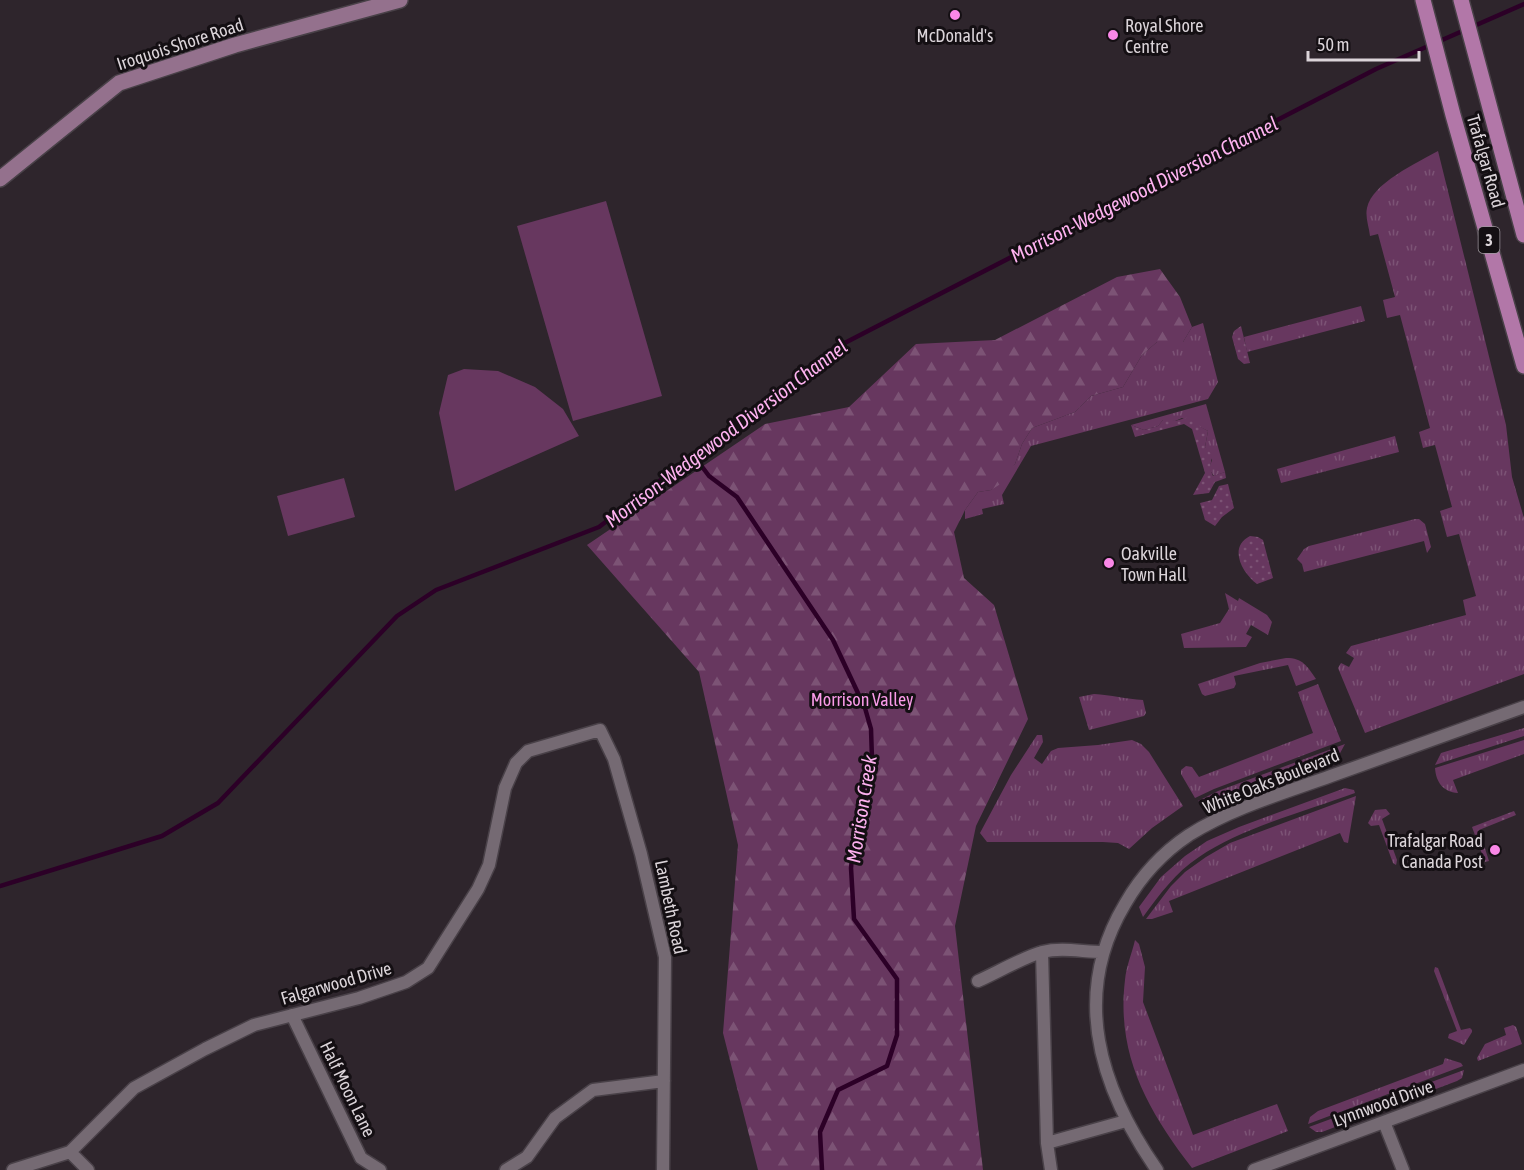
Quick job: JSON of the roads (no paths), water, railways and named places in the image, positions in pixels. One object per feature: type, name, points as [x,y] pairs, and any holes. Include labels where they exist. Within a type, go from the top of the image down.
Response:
[{"type":"main road","name":"Iroquois Shore Road","points":[[0,179],[118,83],[235,45],[400,0]]},
{"type":"main road","name":"Trafalgar Road","points":[[1423,0],[1524,366]]},
{"type":"main road","name":"Trafalgar Road","points":[[1461,0],[1524,235]]},
{"type":"street","name":"White Oaks Boulevard","points":[[1157,1170],[1126,1121],[1105,1071],[1098,1044],[1095,1015],[1096,990],[1103,952],[1117,917],[1146,871],[1188,836],[1248,806],[1524,707]]},
{"type":"street","name":"Falgarwood Drive","points":[[13,1170],[70,1152],[134,1088],[205,1048],[254,1025],[359,998],[406,982],[428,968],[478,889],[489,866],[505,788],[516,762],[528,751],[600,730]]},
{"type":"street","name":"Lambeth Road","points":[[600,730],[614,759],[641,854],[665,957],[663,1170]]},
{"type":"street","points":[[978,981],[1042,952],[1075,949],[1103,952]]},
{"type":"street","points":[[1042,952],[1047,1143],[1051,1170]]},
{"type":"street","name":"Half Moon Lane","points":[[292,1015],[361,1158],[380,1170]]},
{"type":"street","name":"Lynnwood Drive","points":[[1254,1170],[1524,1070]]},
{"type":"street","points":[[506,1170],[527,1158],[555,1119],[593,1090],[664,1081]]},
{"type":"street","points":[[1047,1143],[1126,1121]]},
{"type":"street","points":[[1384,1122],[1403,1170]]},
{"type":"street","points":[[70,1152],[88,1170]]},
{"type":"waterway","name":"Morrison-Wedgewood Diversion Channel","points":[[0,886],[162,836],[218,803],[397,616],[436,590],[599,527],[833,349],[1376,69],[1524,4]]},
{"type":"waterway","name":"Morrison Creek","points":[[694,456],[709,476],[737,497],[833,640],[865,708],[871,729],[872,759],[858,806],[851,868],[854,919],[897,979],[897,1035],[887,1066],[838,1090],[820,1132],[822,1170]]},
{"type":"place","name":"McDonald's","points":[[955,15]]},
{"type":"place","name":"Royal Shore Centre","points":[[1113,35]]},
{"type":"place","name":"Oakville Town Hall","points":[[1109,563]]},
{"type":"place","name":"Trafalgar Road Canada Post","points":[[1495,850]]},
{"type":"park label","name":"Morrison Valley","points":[[862,699]]}]
